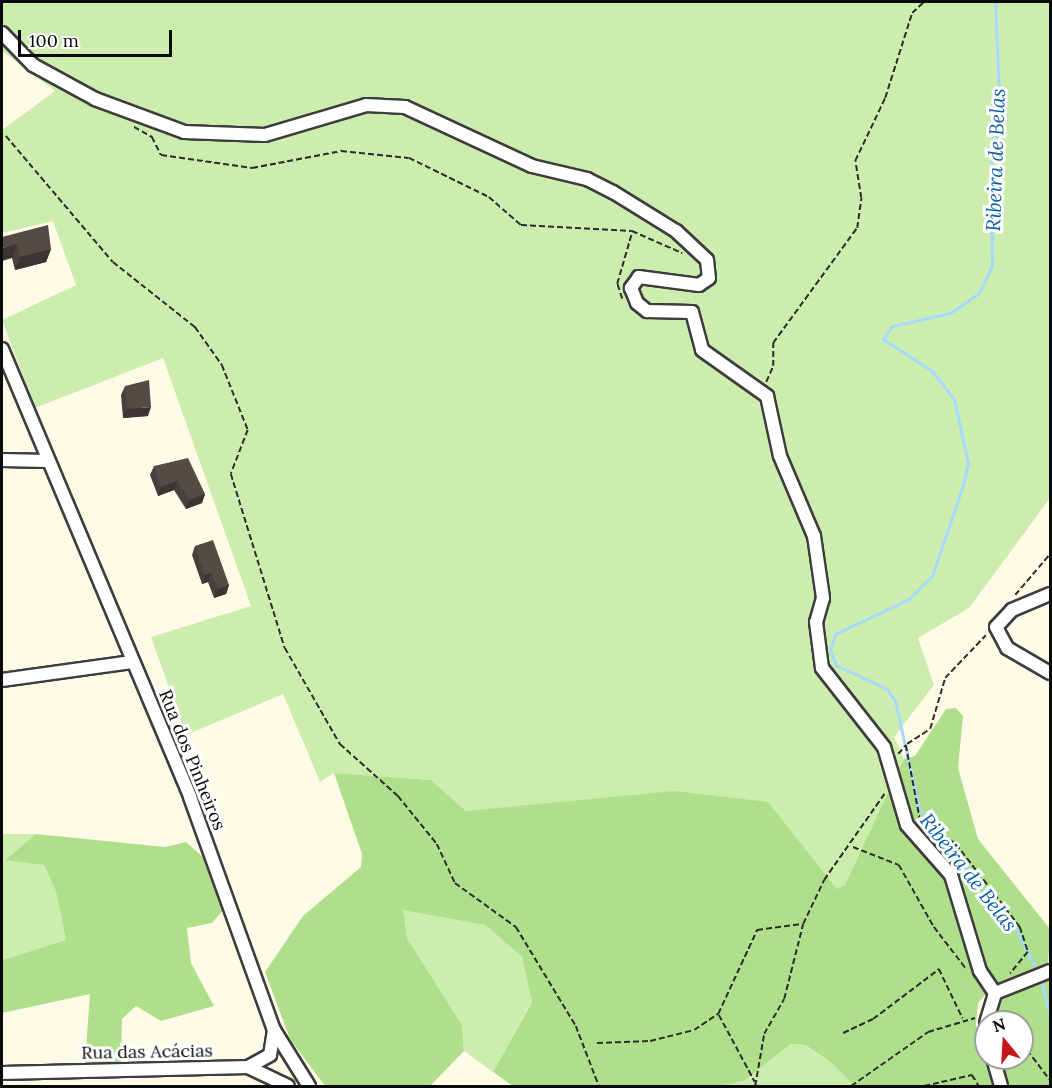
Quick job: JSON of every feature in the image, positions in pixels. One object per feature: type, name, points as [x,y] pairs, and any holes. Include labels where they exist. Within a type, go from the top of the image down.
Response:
[{"type":"street","points":[[2,33],[33,65],[95,99],[184,132],[265,135],[366,105],[405,107],[531,166],[587,179],[642,207],[702,254],[709,278],[699,285],[639,277],[631,288],[637,303],[647,311],[692,312],[702,350],[760,391],[774,418],[780,456],[814,536],[823,598],[816,622],[822,668],[873,730],[890,762],[893,784],[907,825],[951,874],[980,971],[995,993]]},
{"type":"street","name":"Rua dos Pinheiros","points":[[2,349],[190,797],[274,1030],[309,1086]]},
{"type":"street","points":[[2,460],[48,461]]},
{"type":"street","points":[[1050,594],[1012,610],[996,627],[1007,648],[1050,673]]},
{"type":"street","points":[[2,680],[132,662]]},
{"type":"street","points":[[989,1010],[995,993],[1050,971]]},
{"type":"street","points":[[248,1067],[270,1055],[274,1030]]},
{"type":"street","name":"Rua das Acácias","points":[[2,1073],[248,1067],[288,1086]]},
{"type":"street","points":[[996,1070],[1000,1086]]},
{"type":"path","points":[[760,391],[771,373],[773,344],[857,228],[861,198],[855,161],[885,98],[912,14],[924,2]]},
{"type":"path","points":[[130,124],[148,133],[161,155],[252,168],[341,151],[409,158],[489,197],[521,225],[633,231],[683,254],[702,254]]},
{"type":"path","points":[[6,136],[113,262],[195,327],[222,365],[248,430],[231,474],[253,555],[285,648],[340,744],[398,796],[437,844],[455,883],[516,927],[576,1026],[599,1086]]},
{"type":"path","points":[[890,762],[906,745],[930,729],[939,709]]},
{"type":"path","points":[[906,745],[920,819],[956,844],[988,879],[1026,941],[1028,952],[1006,977]]},
{"type":"path","points":[[755,1085],[764,1034],[784,999],[803,924],[825,880],[893,784]]},
{"type":"path","points":[[853,848],[899,865],[934,927],[970,974]]},
{"type":"path","points":[[597,1043],[677,1036],[718,1014],[757,930],[803,924]]},
{"type":"path","points":[[843,1033],[873,1019],[939,969],[963,1019]]},
{"type":"path","points":[[718,1014],[755,1085]]},
{"type":"path","points":[[851,1086],[928,1032],[963,1019],[974,1019]]},
{"type":"path","points":[[1034,1059],[1050,1080]]},
{"type":"path","points":[[924,1086],[972,1075],[979,1086]]},
{"type":"path","points":[[751,1086],[755,1085]]},
{"type":"green space","points":[[2,2],[1050,2],[1050,498],[969,608],[918,638],[934,685],[894,737],[904,759],[898,781],[845,885],[837,889],[767,802],[466,811],[431,780],[334,773],[320,782],[283,694],[186,735],[151,637],[251,606],[163,358],[35,408],[2,320],[76,285],[53,221],[2,233],[2,130],[55,91],[2,51]]},
{"type":"green space","points":[[956,708],[963,716],[958,768],[978,839],[1050,929],[1048,968],[995,984],[978,1003],[977,1010],[974,1010],[974,1070],[989,1070],[994,1086],[854,1086],[832,1063],[805,1045],[791,1044],[744,1081],[720,1086],[513,1086],[493,1072],[532,1002],[522,957],[485,925],[403,910],[407,938],[462,1025],[464,1051],[430,1086],[325,1086],[290,1039],[265,972],[303,916],[361,867],[362,854],[334,773],[431,780],[466,811],[674,791],[768,802],[837,889],[845,885],[904,759],[915,756],[946,709]]},
{"type":"green space","points":[[2,834],[36,834],[6,859],[44,865],[56,892],[66,940],[2,960]]},
{"type":"green space","points":[[36,834],[165,847],[186,842],[204,858],[223,910],[212,923],[187,928],[191,963],[214,1006],[161,1021],[136,1006],[122,1019],[121,1065],[85,1063],[90,994],[2,1013],[2,960],[66,940],[56,892],[44,865],[5,860]]},
{"type":"green space","points":[[402,909],[485,925],[522,957],[532,1001],[493,1072],[464,1051],[462,1025],[407,938]]},
{"type":"green space","points":[[1050,975],[1050,1086],[1010,1086],[1004,1070],[1034,1070],[1034,1010],[992,1010],[1000,998]]},
{"type":"green space","points":[[791,1044],[804,1045],[832,1063],[854,1086],[720,1086],[744,1081]]},
{"type":"building","points":[[48,225],[51,249],[20,257],[17,244],[2,248],[2,237]]},
{"type":"building","points":[[149,380],[151,407],[127,409],[125,386]]},
{"type":"building","points":[[188,458],[205,494],[189,500],[177,481],[161,487],[154,466]]},
{"type":"building","points":[[213,540],[229,585],[218,589],[211,573],[205,575],[195,546]]},
{"type":"waterway","name":"Ribeira de Belas","points":[[995,2],[1000,116],[991,166],[992,266],[979,293],[950,313],[892,326],[883,339],[932,371],[954,399],[968,463],[963,485],[932,576],[909,599],[835,634],[830,650],[836,665],[887,689],[895,701],[919,808],[1014,926],[1038,972]]},
{"type":"waterway","name":"Ribeira de Belas","points":[[1041,979],[1050,1018]]},
{"type":"waterway","name":"Ribeira de Belas","points":[[1050,1020],[1050,1046]]}]
